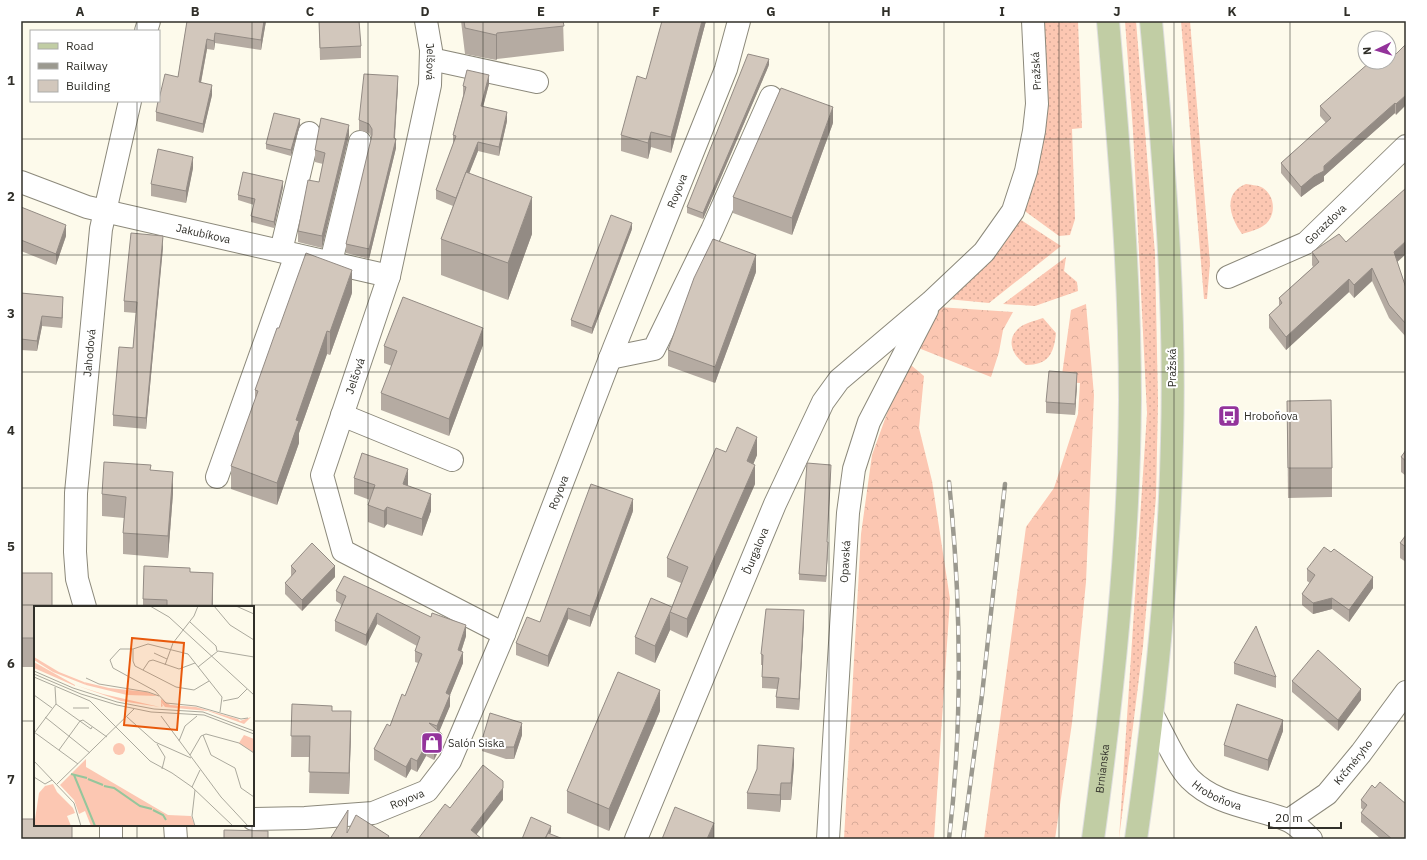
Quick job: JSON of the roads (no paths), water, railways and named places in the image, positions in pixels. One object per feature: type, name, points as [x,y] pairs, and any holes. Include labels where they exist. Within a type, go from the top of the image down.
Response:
[{"type":"main road","name":"Brnianska","points":[[1093,839],[1111,699],[1122,576],[1130,401],[1129,322],[1123,193],[1108,21]]},
{"type":"main road","name":"Pražská","points":[[1151,21],[1162,136],[1172,340],[1172,441],[1163,591],[1153,716]]},
{"type":"main road","points":[[1136,839],[1153,716]]},
{"type":"street","name":"Jelšová","points":[[426,21],[431,59],[430,85],[389,276],[322,475],[343,551],[504,634]]},
{"type":"street","name":"Royova","points":[[254,818],[305,818],[373,813],[427,791],[450,761],[504,634],[610,358],[726,69],[738,21]]},
{"type":"street","name":"Pražská","points":[[931,302],[984,252],[1013,211],[1026,171],[1034,131],[1037,89],[1033,21]]},
{"type":"street","points":[[431,59],[537,82]]},
{"type":"street","points":[[610,358],[654,349],[712,230],[771,97]]},
{"type":"street","name":"Jahodová","points":[[85,606],[78,579],[75,552],[76,493],[104,211],[130,102]]},
{"type":"street","points":[[217,477],[288,253],[308,134]]},
{"type":"street","points":[[331,262],[360,142]]},
{"type":"street","name":"Gorazdova","points":[[1228,277],[1306,243],[1406,146]]},
{"type":"street","name":"Jakubíkova","points":[[21,182],[71,202],[104,211],[389,276]]},
{"type":"street","name":"Ďurgalova","points":[[636,839],[778,498],[823,402],[839,380],[931,302]]},
{"type":"street","name":"Opavská","points":[[828,839],[848,513],[854,469],[869,422],[931,302]]},
{"type":"street","points":[[342,415],[452,460]]},
{"type":"street","name":"Krčméryho","points":[[1289,820],[1327,794],[1361,753],[1406,692]]},
{"type":"street","name":"Hroboňova","points":[[1153,716],[1187,775],[1201,788],[1220,799],[1289,820],[1311,839]]},
{"type":"street","points":[[111,826],[111,839]]},
{"type":"street","points":[[175,826],[176,839]]},
{"type":"railway","points":[[949,482],[956,571],[959,660],[957,750],[949,839]]},
{"type":"railway","points":[[963,839],[982,695],[1005,484]]},
{"type":"place","name":"Hroboňova","points":[[1229,416]]},
{"type":"place","name":"Salón Siska","points":[[432,743]]}]
